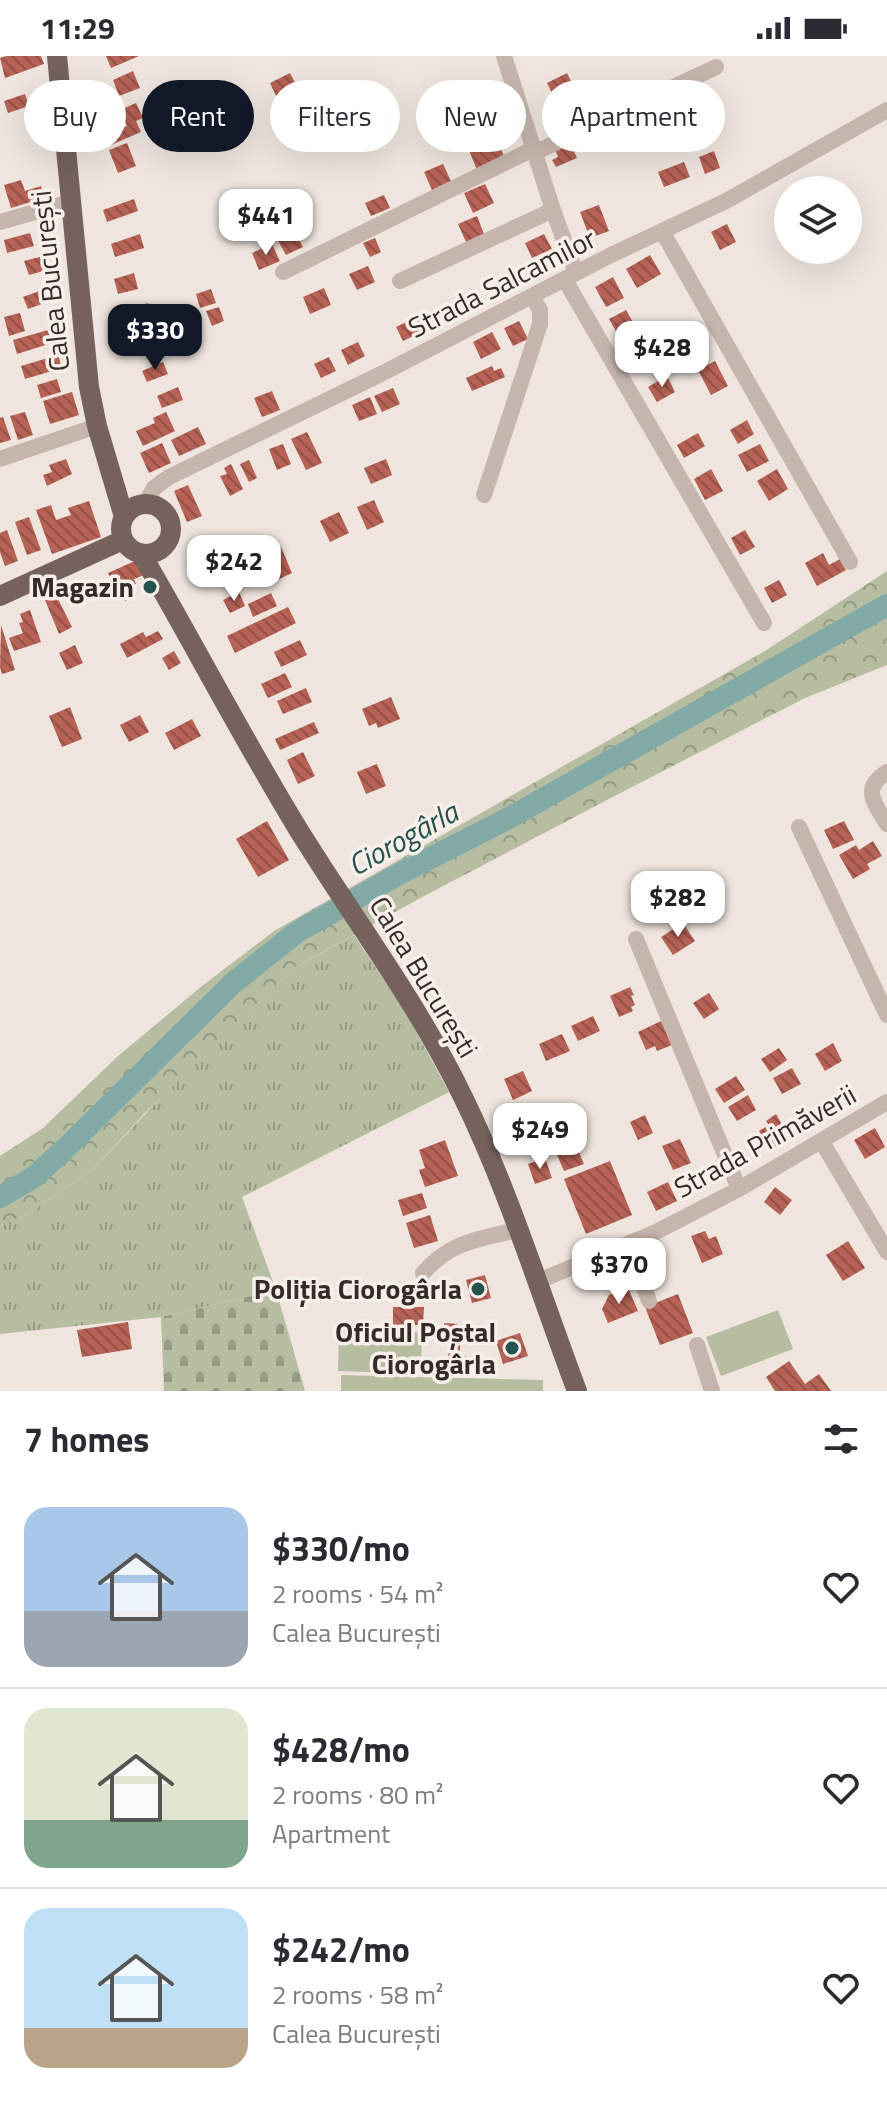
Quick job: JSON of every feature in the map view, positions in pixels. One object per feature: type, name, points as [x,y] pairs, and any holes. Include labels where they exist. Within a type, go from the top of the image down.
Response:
[{"type":"main road","name":"Calea București","points":[[57,56],[83,345],[97,426],[105,451],[136,509]]},
{"type":"main road","points":[[159,507],[170,521],[170,538],[151,553],[131,550],[123,540],[121,529],[136,509],[159,507]]},
{"type":"main road","points":[[0,596],[123,540]]},
{"type":"main road","name":"Calea București","points":[[151,553],[177,615],[257,760],[379,951],[464,1099],[577,1391]]},
{"type":"street","points":[[504,56],[571,276],[764,623]]},
{"type":"street","points":[[283,272],[716,67]]},
{"type":"street","name":"Strada Salcamilor","points":[[136,509],[154,488],[169,477],[737,195],[887,110]]},
{"type":"street","points":[[0,222],[70,202]]},
{"type":"street","points":[[400,281],[553,210]]},
{"type":"street","points":[[662,231],[850,562]]},
{"type":"street","points":[[484,495],[540,324],[540,310],[532,296]]},
{"type":"street","points":[[0,459],[97,426]]},
{"type":"street","points":[[887,772],[874,782],[871,789],[875,805],[887,824]]},
{"type":"street","points":[[799,827],[887,1015]]},
{"type":"street","points":[[636,939],[739,1189]]},
{"type":"street","name":"Strada Primăverii","points":[[536,1282],[628,1244],[739,1189],[887,1102]]},
{"type":"street","points":[[822,1142],[887,1252]]},
{"type":"street","points":[[423,1273],[446,1251],[516,1230]]},
{"type":"street","points":[[628,1244],[649,1301]]},
{"type":"street","points":[[697,1345],[712,1391]]},
{"type":"green space","points":[[887,571],[887,665],[805,698],[424,896],[294,968],[144,1114],[93,1169],[26,1215],[0,1226],[0,1156],[43,1128],[118,1056],[274,931],[765,651]]},
{"type":"green space","points":[[354,935],[406,1013],[449,1092],[242,1197],[276,1290],[161,1317],[0,1334],[0,1226],[26,1215],[93,1169],[168,1090],[294,968]]},
{"type":"green space","points":[[276,1290],[305,1391],[164,1391],[161,1317]]},
{"type":"green space","points":[[778,1310],[793,1349],[721,1376],[706,1337]]},
{"type":"green space","points":[[339,1329],[422,1332],[421,1374],[338,1371]]},
{"type":"green space","points":[[341,1375],[543,1380],[543,1391],[341,1391]]},
{"type":"building","points":[[41,56],[44,64],[5,78],[0,58]]},
{"type":"building","points":[[106,56],[139,56],[111,68]]},
{"type":"building","points":[[133,71],[140,88],[126,93],[126,80],[113,80]]},
{"type":"building","points":[[290,73],[294,80],[276,80]]},
{"type":"building","points":[[567,73],[570,80],[553,80]]},
{"type":"building","points":[[24,94],[24,108],[8,113],[4,101]]},
{"type":"building","points":[[136,103],[142,118],[136,121],[141,132],[126,138],[127,126],[126,107]]},
{"type":"building","points":[[126,143],[136,166],[118,173],[110,152],[126,152]]},
{"type":"building","points":[[470,152],[502,152],[505,158],[477,170]]},
{"type":"building","points":[[556,152],[574,152],[577,158],[556,167],[552,160],[558,157]]},
{"type":"building","points":[[714,152],[720,168],[705,174],[699,157]]},
{"type":"building","points":[[684,162],[690,177],[664,187],[658,172]]},
{"type":"building","points":[[443,164],[451,181],[432,190],[424,172]]},
{"type":"building","points":[[21,180],[25,191],[41,186],[44,198],[11,208],[4,185]]},
{"type":"building","points":[[485,184],[494,203],[473,213],[464,193]]},
{"type":"building","points":[[384,195],[390,208],[371,216],[365,203]]},
{"type":"building","points":[[134,199],[138,211],[107,222],[103,210]]},
{"type":"building","points":[[599,205],[609,231],[590,238],[580,212]]},
{"type":"building","points":[[477,216],[484,234],[466,242],[458,224]]},
{"type":"building","points":[[727,224],[736,242],[720,250],[711,232]]},
{"type":"building","points":[[295,232],[303,247],[286,255],[278,241]]},
{"type":"building","points":[[30,233],[34,246],[7,253],[4,240]]},
{"type":"building","points":[[140,234],[144,248],[115,257],[111,244]]},
{"type":"building","points":[[544,234],[552,249],[532,258],[525,243]]},
{"type":"building","points":[[375,238],[381,252],[370,257],[363,243]]},
{"type":"building","points":[[272,244],[280,261],[259,270],[252,253]]},
{"type":"building","points":[[650,255],[661,274],[637,288],[626,269]]},
{"type":"building","points":[[43,256],[47,270],[29,275],[24,261]]},
{"type":"building","points":[[368,266],[375,282],[357,290],[349,274]]},
{"type":"building","points":[[134,273],[138,289],[118,294],[114,279]]},
{"type":"building","points":[[613,277],[624,298],[606,307],[595,287]]},
{"type":"building","points":[[54,286],[58,298],[28,309],[23,297]]},
{"type":"building","points":[[324,288],[331,305],[310,314],[303,297]]},
{"type":"building","points":[[211,289],[216,303],[200,308],[196,294]]},
{"type":"building","points":[[148,303],[152,318],[124,325],[120,311]]},
{"type":"building","points":[[219,307],[224,321],[212,326],[206,311]]},
{"type":"building","points":[[626,310],[640,335],[623,344],[609,319]]},
{"type":"building","points":[[20,313],[25,331],[9,336],[4,317]]},
{"type":"building","points":[[419,316],[426,330],[403,341],[396,327]]},
{"type":"building","points":[[519,321],[528,339],[513,346],[504,328]]},
{"type":"building","points":[[159,327],[164,341],[140,349],[135,335]]},
{"type":"building","points":[[48,330],[52,343],[17,354],[13,340]]},
{"type":"building","points":[[492,332],[501,349],[481,359],[473,342]]},
{"type":"building","points":[[647,340],[658,360],[639,370],[629,350]]},
{"type":"building","points":[[358,342],[365,356],[348,365],[341,350]]},
{"type":"building","points":[[58,355],[62,368],[25,379],[21,366]]},
{"type":"building","points":[[329,357],[336,371],[321,378],[314,364]]},
{"type":"building","points":[[715,361],[728,386],[711,395],[698,370]]},
{"type":"building","points":[[163,362],[168,374],[147,382],[142,371]]},
{"type":"building","points":[[492,366],[494,371],[501,368],[505,377],[472,391],[466,378]]},
{"type":"building","points":[[667,376],[675,392],[657,402],[648,387]]},
{"type":"building","points":[[57,379],[61,392],[41,398],[37,385]]},
{"type":"building","points":[[178,387],[183,400],[162,408],[157,396]]},
{"type":"building","points":[[393,388],[400,404],[382,412],[374,396]]},
{"type":"building","points":[[272,391],[280,410],[262,417],[254,398]]},
{"type":"building","points":[[72,392],[79,415],[50,424],[43,401]]},
{"type":"building","points":[[370,397],[377,414],[359,421],[352,405]]},
{"type":"building","points":[[25,412],[33,435],[18,440],[10,416]]},
{"type":"building","points":[[166,412],[175,431],[143,446],[136,431],[155,423],[153,418]]},
{"type":"building","points":[[3,417],[11,440],[0,443],[0,418]]},
{"type":"building","points":[[747,420],[754,434],[738,444],[730,430]]},
{"type":"building","points":[[198,427],[206,444],[179,456],[171,440]]},
{"type":"building","points":[[307,432],[322,463],[306,470],[291,439]]},
{"type":"building","points":[[698,433],[705,446],[684,458],[677,445]]},
{"type":"building","points":[[162,443],[171,463],[149,473],[140,453]]},
{"type":"building","points":[[283,444],[291,464],[277,470],[269,449]]},
{"type":"building","points":[[760,444],[769,461],[747,472],[738,455]]},
{"type":"building","points":[[66,459],[72,474],[47,486],[43,475],[52,472],[49,465]]},
{"type":"building","points":[[386,459],[392,475],[371,484],[364,468]]},
{"type":"building","points":[[249,460],[257,478],[249,482],[240,464]]},
{"type":"building","points":[[231,464],[243,489],[230,496],[220,476],[227,474],[224,468]]},
{"type":"building","points":[[711,469],[723,491],[705,500],[694,479]]},
{"type":"building","points":[[777,469],[788,489],[769,501],[757,481]]},
{"type":"building","points":[[188,485],[202,516],[187,522],[174,491]]},
{"type":"building","points":[[374,500],[384,522],[367,530],[357,507]]},
{"type":"building","points":[[89,501],[101,537],[52,554],[36,510],[51,505],[56,520],[71,515],[68,508]]},
{"type":"building","points":[[339,512],[349,533],[330,542],[320,521]]},
{"type":"building","points":[[29,517],[41,550],[27,555],[15,522]]},
{"type":"building","points":[[7,530],[18,561],[5,566],[0,552],[0,533]]},
{"type":"building","points":[[745,530],[755,547],[740,555],[731,538]]},
{"type":"building","points":[[281,547],[292,573],[273,582],[270,576],[267,578],[260,564],[264,562],[261,556]]},
{"type":"building","points":[[823,553],[829,565],[840,559],[846,570],[817,586],[805,563]]},
{"type":"building","points":[[137,560],[144,575],[134,579],[136,584],[131,586],[136,596],[125,601],[122,594],[119,596],[108,573]]},
{"type":"building","points":[[779,580],[787,595],[772,603],[764,588]]},
{"type":"building","points":[[239,592],[245,606],[230,613],[223,600]]},
{"type":"building","points":[[271,593],[277,606],[253,617],[248,604]]},
{"type":"building","points":[[56,595],[72,627],[59,634],[45,600]]},
{"type":"building","points":[[288,607],[296,623],[235,653],[227,636]]},
{"type":"building","points":[[30,610],[41,642],[14,651],[9,638],[23,633],[20,614]]},
{"type":"building","points":[[1,625],[15,670],[2,674],[0,667]]},
{"type":"building","points":[[158,631],[163,639],[127,658],[120,644],[143,632],[146,637]]},
{"type":"building","points":[[300,640],[307,655],[281,667],[274,652]]},
{"type":"building","points":[[75,645],[83,663],[67,670],[59,653]]},
{"type":"building","points":[[174,651],[181,663],[169,670],[162,658]]},
{"type":"building","points":[[285,673],[292,687],[268,698],[261,684]]},
{"type":"building","points":[[306,688],[312,702],[283,714],[277,701]]},
{"type":"building","points":[[391,697],[400,719],[378,728],[376,723],[369,726],[362,709]]},
{"type":"building","points":[[70,707],[82,739],[62,747],[49,716]]},
{"type":"building","points":[[140,715],[149,732],[129,742],[120,725]]},
{"type":"building","points":[[192,719],[201,736],[174,750],[165,733]]},
{"type":"building","points":[[314,722],[319,733],[280,750],[275,739]]},
{"type":"building","points":[[303,752],[315,776],[298,784],[287,760]]},
{"type":"building","points":[[377,764],[386,786],[366,794],[357,772]]},
{"type":"building","points":[[267,821],[289,860],[258,877],[236,839]]},
{"type":"building","points":[[844,821],[854,840],[833,849],[824,830]]},
{"type":"building","points":[[873,841],[882,856],[867,864],[870,869],[853,879],[839,855],[856,845],[859,850]]},
{"type":"building","points":[[683,923],[695,941],[673,955],[661,937]]},
{"type":"building","points":[[630,987],[634,995],[631,996],[635,1005],[631,1007],[633,1011],[619,1017],[610,996]]},
{"type":"building","points":[[709,993],[719,1009],[704,1019],[693,1003]]},
{"type":"building","points":[[593,1016],[600,1031],[578,1041],[571,1026]]},
{"type":"building","points":[[661,1021],[672,1045],[657,1051],[655,1046],[646,1050],[638,1032]]},
{"type":"building","points":[[562,1034],[570,1051],[546,1061],[539,1044]]},
{"type":"building","points":[[833,1043],[842,1061],[825,1071],[815,1054]]},
{"type":"building","points":[[779,1048],[787,1060],[770,1072],[761,1059]]},
{"type":"building","points":[[792,1068],[801,1084],[782,1094],[773,1078]]},
{"type":"building","points":[[523,1071],[532,1091],[513,1100],[504,1079]]},
{"type":"building","points":[[736,1076],[745,1090],[724,1103],[715,1089]]},
{"type":"building","points":[[748,1095],[756,1110],[737,1121],[728,1107]]},
{"type":"building","points":[[546,1107],[554,1125],[534,1134],[526,1115]]},
{"type":"building","points":[[776,1114],[790,1138],[770,1150],[759,1131],[769,1125],[766,1121]]},
{"type":"building","points":[[645,1115],[653,1133],[638,1140],[630,1122]]},
{"type":"building","points":[[875,1128],[885,1147],[865,1159],[854,1140]]},
{"type":"building","points":[[578,1139],[583,1148],[578,1150],[584,1164],[564,1171],[554,1148]]},
{"type":"building","points":[[680,1139],[691,1163],[673,1170],[662,1146]]},
{"type":"building","points":[[445,1140],[458,1176],[425,1187],[419,1170],[425,1168],[419,1150]]},
{"type":"building","points":[[545,1158],[552,1178],[535,1184],[528,1164]]},
{"type":"building","points":[[610,1161],[632,1215],[586,1234],[564,1179]]},
{"type":"building","points":[[668,1182],[677,1201],[656,1211],[647,1192]]},
{"type":"building","points":[[775,1187],[792,1200],[780,1215],[764,1202]]},
{"type":"building","points":[[422,1193],[427,1208],[403,1216],[398,1200]]},
{"type":"building","points":[[430,1215],[438,1241],[414,1248],[406,1223]]},
{"type":"building","points":[[705,1231],[709,1239],[716,1236],[723,1254],[702,1263],[691,1236]]},
{"type":"building","points":[[848,1241],[865,1268],[843,1281],[826,1255]]},
{"type":"building","name":"Poliția Ciorogârla","points":[[485,1275],[491,1298],[472,1303],[466,1280]]},
{"type":"building","points":[[628,1288],[638,1311],[608,1323],[602,1309],[609,1295]]},
{"type":"building","points":[[678,1294],[693,1333],[660,1345],[645,1307]]},
{"type":"building","points":[[393,1307],[424,1307],[423,1325],[393,1325]]},
{"type":"building","points":[[128,1322],[132,1349],[82,1357],[77,1330]]},
{"type":"building","points":[[444,1323],[458,1324],[460,1356],[467,1356],[466,1366],[448,1365],[449,1339],[444,1339]]},
{"type":"building","name":"Oficiul Poștal Ciorogârla","points":[[520,1333],[528,1356],[503,1364],[496,1341]]},
{"type":"building","points":[[789,1361],[805,1384],[819,1374],[831,1391],[775,1391],[766,1377]]},
{"type":"waterway","name":"Ciorogârla","points":[[0,1197],[34,1177],[232,984],[297,932],[399,874],[509,818],[887,605]]},
{"type":"place","name":"Magazin","points":[[150,587]]},
{"type":"place","name":"Poliția Ciorogârla","points":[[478,1289]]},
{"type":"place","name":"Oficiul Poștal Ciorogârla","points":[[512,1348]]}]
